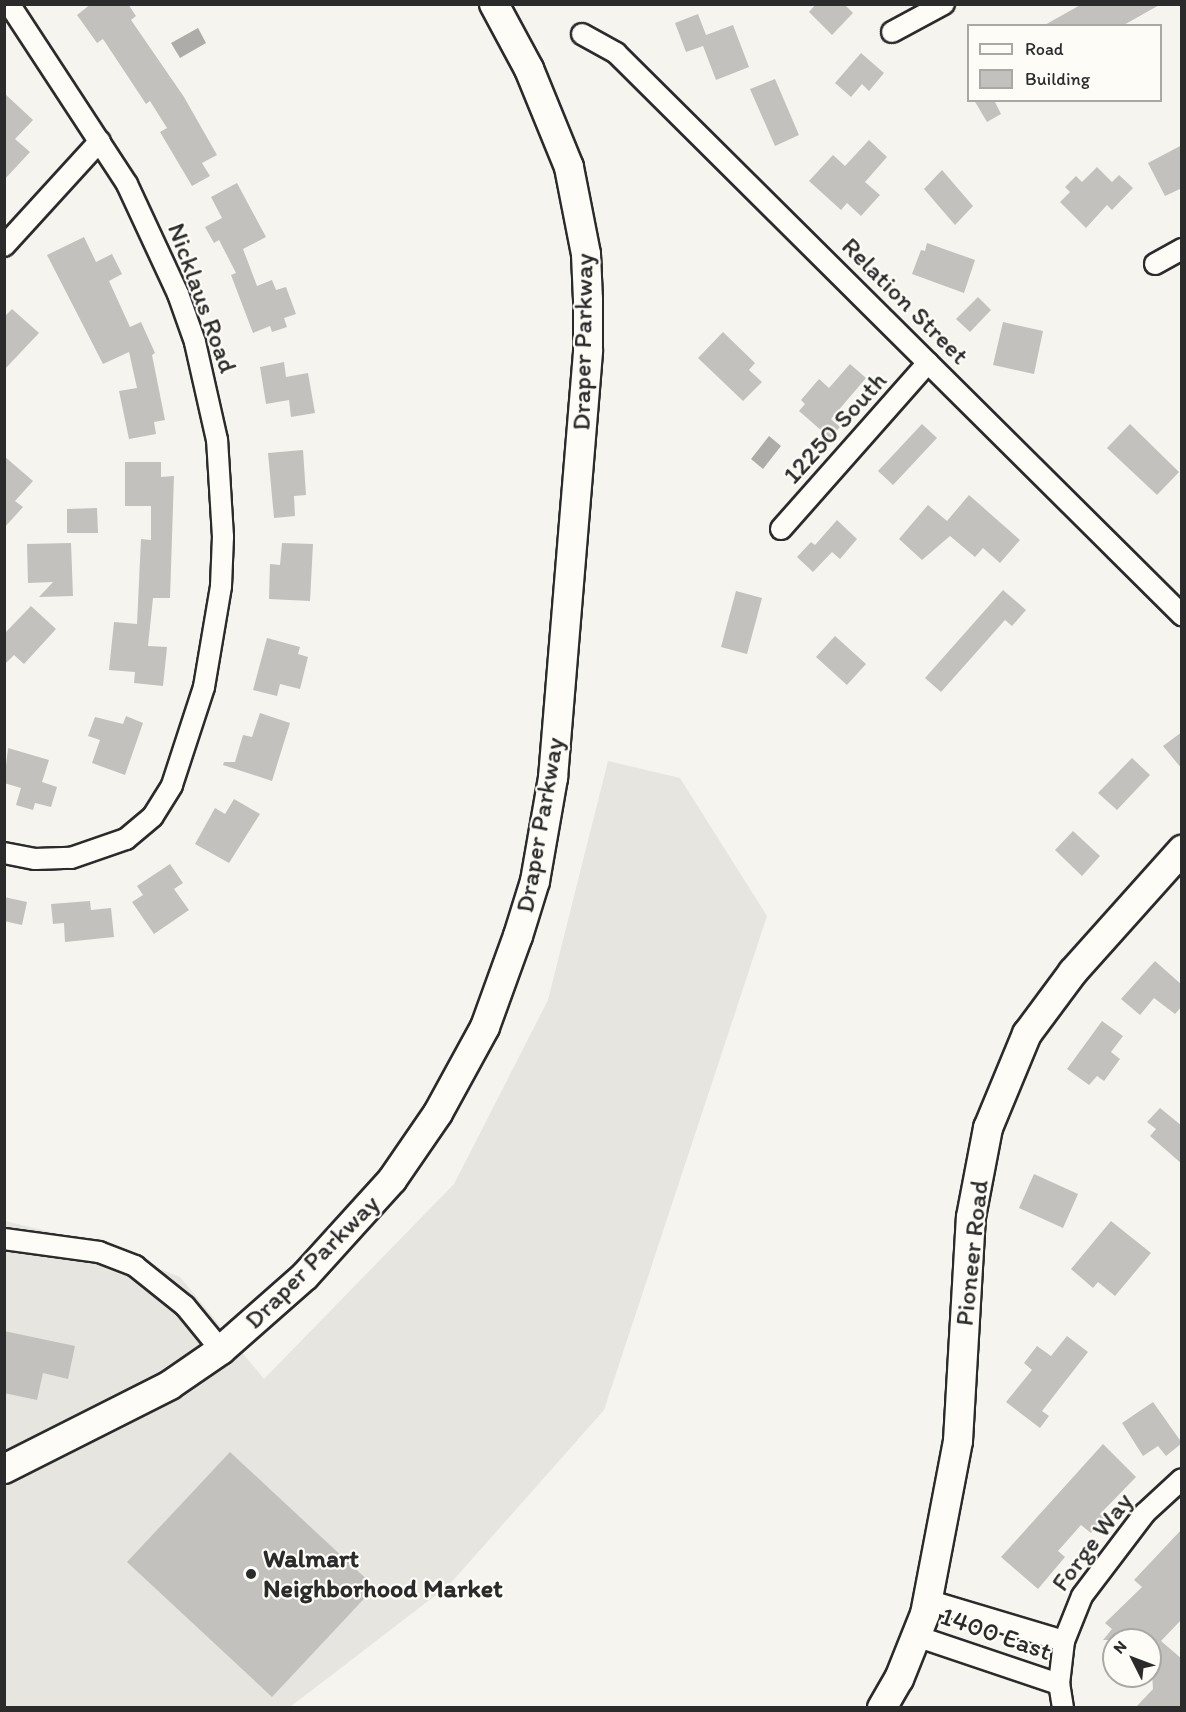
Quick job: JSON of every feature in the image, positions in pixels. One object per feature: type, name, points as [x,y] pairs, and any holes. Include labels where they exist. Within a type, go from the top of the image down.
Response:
[{"type":"main road","name":"Draper Parkway","points":[[4,1469],[123,1412],[221,1350],[264,1316],[347,1233],[392,1180],[438,1113],[485,1027],[535,881],[553,778],[567,624],[588,350],[586,254],[569,167],[551,118],[494,4]]},
{"type":"main road","name":"Pioneer Road","points":[[882,1707],[899,1679],[927,1600],[958,1440],[971,1217],[988,1128],[1027,1034],[1072,972],[1182,850]]},
{"type":"street","name":"Nicklaus Road","points":[[4,853],[35,859],[71,858],[126,839],[153,816],[172,785],[191,737],[212,647],[221,586],[222,489],[217,440],[195,342],[156,241],[100,141],[9,4]]},
{"type":"street","points":[[892,32],[944,4]]},
{"type":"street","name":"Relation Street","points":[[582,34],[616,53],[1182,615]]},
{"type":"street","points":[[4,246],[100,141]]},
{"type":"street","points":[[1155,264],[1182,249]]},
{"type":"street","name":"12250 South","points":[[781,529],[928,363]]},
{"type":"street","points":[[4,1239],[99,1252],[135,1266],[185,1306],[221,1350]]},
{"type":"street","name":"Forge Way","points":[[1064,1707],[1059,1684],[1064,1641],[1071,1617],[1096,1575],[1145,1513],[1182,1479]]},
{"type":"street","name":"1400 East","points":[[927,1600],[1064,1641]]},
{"type":"street","name":"1400 East","points":[[916,1636],[1059,1684]]},
{"type":"shaded area","points":[[198,28],[206,43],[180,58],[171,43]]},
{"type":"shaded area","points":[[769,436],[781,446],[763,469],[751,459]]},
{"type":"shaded area","points":[[608,761],[680,778],[767,916],[604,1410],[449,1585],[290,1707],[5,1708],[5,1221],[88,1241],[180,1277],[264,1379],[454,1184],[548,1000]]},
{"type":"building","points":[[91,4],[128,4],[136,16],[131,20],[184,97],[217,155],[202,163],[210,176],[192,186],[160,132],[167,128],[150,101],[146,104],[103,39],[97,43],[77,15]]},
{"type":"building","points":[[816,4],[844,4],[853,13],[832,35],[809,12]]},
{"type":"building","points":[[1082,4],[1161,4],[1126,24],[1047,24]]},
{"type":"building","points":[[698,14],[706,35],[733,25],[749,67],[716,80],[703,46],[686,52],[675,23]]},
{"type":"building","points":[[861,53],[884,73],[869,91],[862,84],[851,97],[835,83]]},
{"type":"building","points":[[775,79],[799,135],[775,146],[750,89]]},
{"type":"building","points":[[4,93],[33,120],[15,139],[30,152],[4,180]]},
{"type":"building","points":[[975,102],[995,102],[1001,114],[987,122]]},
{"type":"building","points":[[869,140],[887,157],[865,182],[880,195],[861,216],[847,203],[841,210],[809,181],[833,155],[845,166]]},
{"type":"building","points":[[1182,145],[1182,188],[1165,196],[1148,163]]},
{"type":"building","points":[[1097,167],[1112,182],[1119,175],[1133,188],[1112,210],[1107,205],[1086,228],[1060,202],[1070,192],[1065,187],[1076,176],[1082,182]]},
{"type":"building","points":[[942,170],[973,206],[955,225],[924,189]]},
{"type":"building","points":[[237,183],[266,237],[243,249],[257,286],[272,280],[276,290],[286,287],[296,314],[284,318],[287,327],[272,332],[270,326],[253,333],[231,275],[236,273],[219,240],[214,243],[205,227],[222,218],[211,197]]},
{"type":"building","points":[[84,237],[96,262],[112,254],[122,274],[109,281],[130,327],[141,322],[155,353],[152,355],[165,420],[154,422],[156,434],[129,439],[119,391],[137,388],[129,352],[103,364],[47,255]]},
{"type":"building","points":[[927,243],[975,260],[964,293],[912,274],[921,250],[925,251]]},
{"type":"building","points":[[978,297],[991,310],[970,332],[956,319]]},
{"type":"building","points":[[12,309],[39,333],[4,370],[4,317]]},
{"type":"building","points":[[1003,322],[1043,331],[1034,374],[993,365]]},
{"type":"building","points":[[723,332],[755,363],[749,370],[762,382],[743,401],[698,358]]},
{"type":"building","points":[[284,362],[286,377],[308,373],[315,413],[291,417],[289,400],[266,404],[260,367]]},
{"type":"building","points":[[850,364],[866,378],[831,419],[840,427],[830,438],[799,411],[805,404],[801,400],[819,379],[829,388]]},
{"type":"building","points":[[922,424],[937,438],[893,485],[878,471]]},
{"type":"building","points":[[1130,424],[1179,472],[1157,495],[1107,448]]},
{"type":"building","points":[[303,450],[306,495],[294,496],[295,516],[274,518],[268,453]]},
{"type":"building","points":[[4,456],[33,481],[15,501],[23,507],[4,528]]},
{"type":"building","points":[[125,462],[161,462],[161,477],[174,476],[170,598],[153,598],[148,646],[167,647],[163,686],[134,683],[135,672],[109,670],[114,622],[137,624],[141,539],[151,540],[151,506],[125,506]]},
{"type":"building","points":[[969,495],[1020,540],[1000,563],[983,548],[975,557],[950,536],[922,560],[899,539],[928,505],[947,521]]},
{"type":"building","points":[[97,508],[98,533],[67,533],[67,509]]},
{"type":"building","points":[[837,520],[857,539],[840,559],[832,552],[813,572],[797,557],[811,542],[815,545]]},
{"type":"building","points":[[71,543],[73,596],[39,597],[53,582],[28,583],[27,544]]},
{"type":"building","points":[[282,543],[313,544],[310,601],[269,599],[270,564],[280,565]]},
{"type":"building","points":[[1003,590],[1026,610],[1012,626],[1005,620],[941,692],[925,678]]},
{"type":"building","points":[[736,591],[762,598],[747,654],[721,647]]},
{"type":"building","points":[[31,606],[56,629],[24,664],[14,655],[4,665],[4,634]]},
{"type":"building","points":[[835,636],[866,664],[847,685],[816,657]]},
{"type":"building","points":[[267,638],[300,647],[298,654],[308,657],[300,689],[280,684],[277,696],[253,690]]},
{"type":"building","points":[[260,713],[290,723],[272,781],[223,765],[224,762],[235,762],[243,735],[252,737]]},
{"type":"building","points":[[126,716],[143,723],[125,775],[92,763],[100,740],[88,736],[95,717],[123,724]]},
{"type":"building","points":[[1182,732],[1182,769],[1163,746]]},
{"type":"building","points":[[8,748],[49,760],[42,782],[57,787],[51,807],[35,803],[33,810],[16,805],[21,788],[4,783]]},
{"type":"building","points":[[1132,758],[1150,775],[1117,810],[1098,793]]},
{"type":"building","points":[[234,799],[260,814],[229,863],[195,844],[215,808],[225,814]]},
{"type":"building","points":[[1073,831],[1100,856],[1082,876],[1055,850]]},
{"type":"building","points":[[170,864],[183,883],[174,889],[189,910],[154,934],[132,902],[143,895],[137,886]]},
{"type":"building","points":[[4,897],[27,902],[22,925],[4,921]]},
{"type":"building","points":[[90,901],[91,910],[111,908],[114,937],[65,942],[64,923],[53,924],[51,904]]},
{"type":"building","points":[[1155,961],[1182,985],[1182,1006],[1175,1014],[1154,998],[1140,1015],[1121,999]]},
{"type":"building","points":[[1102,1021],[1123,1036],[1111,1052],[1120,1059],[1104,1081],[1097,1076],[1089,1085],[1067,1069]]},
{"type":"building","points":[[1160,1108],[1182,1126],[1182,1164],[1150,1136],[1156,1129],[1147,1122]]},
{"type":"building","points":[[1034,1174],[1078,1194],[1063,1228],[1019,1208]]},
{"type":"building","points":[[1111,1221],[1151,1253],[1115,1296],[1098,1282],[1093,1288],[1071,1269]]},
{"type":"building","points":[[4,1331],[75,1346],[68,1379],[43,1373],[37,1400],[4,1393]]},
{"type":"building","points":[[1067,1336],[1088,1352],[1042,1411],[1049,1416],[1040,1428],[1006,1402],[1032,1370],[1024,1363],[1037,1346],[1051,1356]]},
{"type":"building","points":[[1153,1402],[1182,1443],[1166,1456],[1158,1446],[1143,1456],[1122,1423]]},
{"type":"building","points":[[1103,1444],[1136,1477],[1100,1514],[1104,1518],[1091,1533],[1081,1525],[1058,1551],[1065,1557],[1038,1589],[1001,1557]]},
{"type":"building","name":"Walmart Neighborhood Market","points":[[230,1452],[375,1587],[272,1697],[127,1562]]},
{"type":"building","points":[[1182,1529],[1182,1619],[1162,1640],[1162,1628],[1111,1628],[1105,1623],[1142,1587],[1134,1580]]},
{"type":"building","points":[[1162,1642],[1182,1659],[1182,1707],[1136,1707],[1153,1689],[1162,1688]]},
{"type":"place","name":"Walmart Neighborhood Market","points":[[251,1574]]}]
